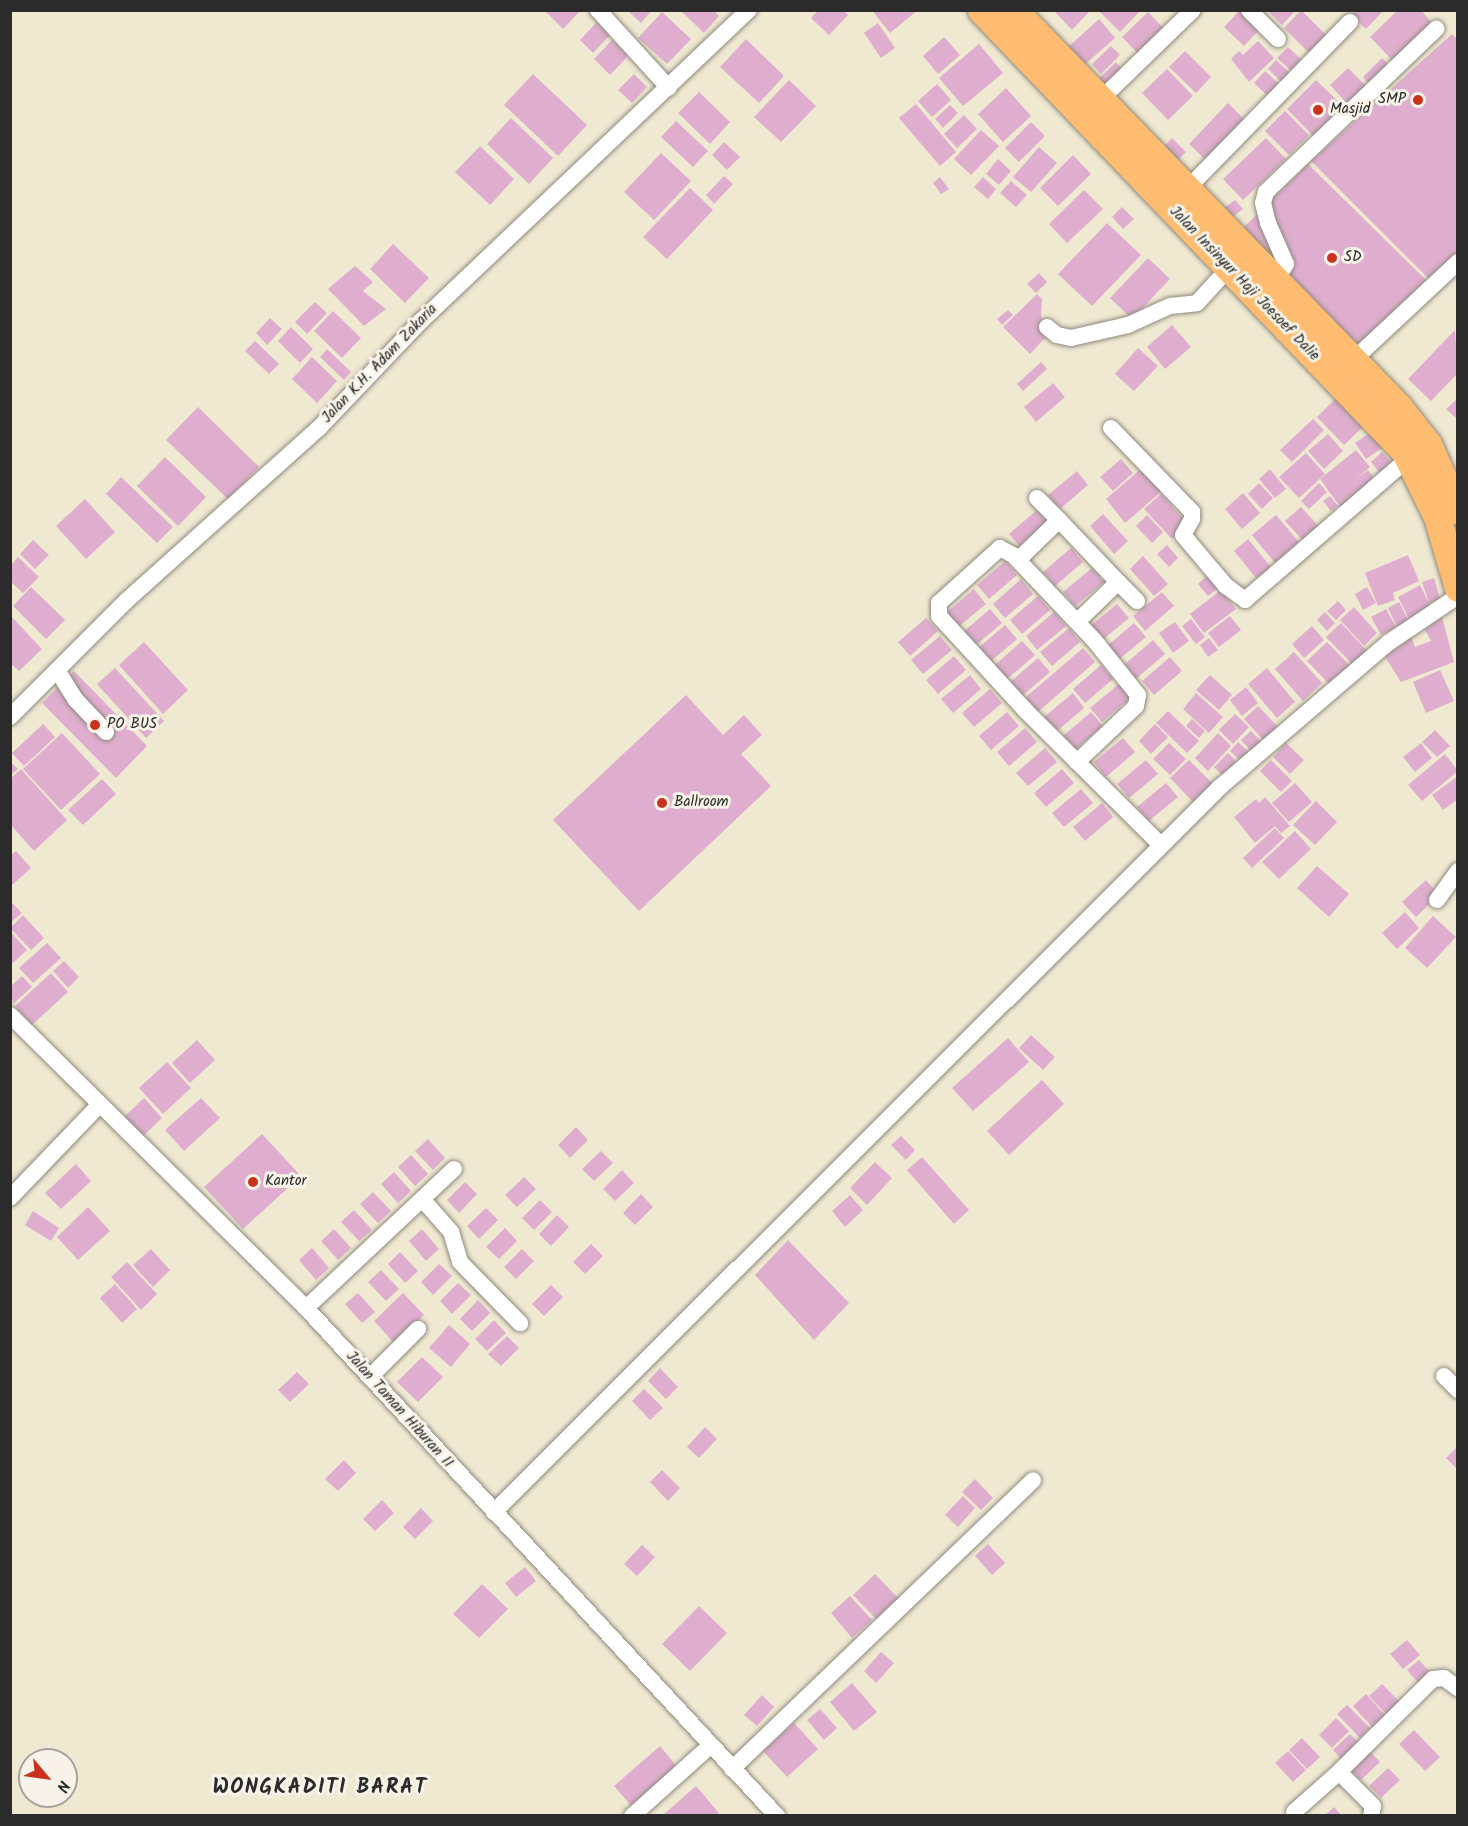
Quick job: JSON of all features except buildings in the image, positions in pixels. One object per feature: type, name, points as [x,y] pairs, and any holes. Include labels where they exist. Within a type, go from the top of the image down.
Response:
[{"type":"main road","name":"Jalan Insinyur Haji Joesoef Dalie","points":[[981,10],[1377,419],[1409,458],[1437,517],[1458,588]]},
{"type":"main road","name":"Jalan Insinyur Haji Joesoef Dalie","points":[[1014,10],[1354,361],[1428,444],[1458,511]]},
{"type":"street","points":[[598,10],[669,88]]},
{"type":"street","name":"Jalan K.H. Adam Zakaria","points":[[10,717],[126,601],[319,428],[429,313],[749,10]]},
{"type":"street","points":[[1100,100],[1193,10]]},
{"type":"street","points":[[1250,10],[1278,39]]},
{"type":"street","points":[[1188,188],[1350,22]]},
{"type":"street","points":[[1276,281],[1286,264],[1268,223],[1263,203],[1266,192],[1436,29]]},
{"type":"street","points":[[1332,375],[1354,361],[1458,262]]},
{"type":"street","points":[[1047,327],[1057,335],[1071,338],[1128,325],[1170,306],[1197,303],[1229,268]]},
{"type":"street","points":[[1111,428],[1192,512],[1192,519],[1182,533],[1226,586],[1245,600],[1409,458]]},
{"type":"street","points":[[1037,498],[1137,601]]},
{"type":"street","points":[[1018,560],[1059,520]]},
{"type":"street","points":[[1077,762],[1138,701],[1132,685],[1077,622],[1018,560],[1000,548],[939,603],[938,613],[1077,762],[1160,844]]},
{"type":"street","points":[[1077,622],[1118,582]]},
{"type":"street","points":[[494,1512],[1160,844],[1220,787],[1379,650],[1458,596]]},
{"type":"street","points":[[57,670],[76,700],[106,732]]},
{"type":"street","points":[[1437,900],[1458,871]]},
{"type":"street","name":"Jalan Taman Hiburan II","points":[[10,1015],[306,1308],[710,1746],[777,1815]]},
{"type":"street","points":[[10,1198],[100,1104]]},
{"type":"street","points":[[306,1308],[454,1169]]},
{"type":"street","points":[[423,1200],[451,1232],[460,1262],[520,1323]]},
{"type":"street","points":[[370,1377],[418,1329]]},
{"type":"street","points":[[1444,1376],[1458,1390]]},
{"type":"street","points":[[732,1769],[1033,1480]]},
{"type":"street","points":[[1294,1812],[1433,1679],[1444,1678],[1458,1689]]},
{"type":"street","points":[[632,1815],[710,1746]]},
{"type":"street","points":[[1338,1772],[1373,1806],[1371,1815]]},
{"type":"place","name":"SMP","points":[[1418,100]]},
{"type":"place","name":"Masjid","points":[[1318,110]]},
{"type":"place","name":"SD","points":[[1332,258]]},
{"type":"place","name":"PO BUS","points":[[95,725]]},
{"type":"place","name":"Ballroom","points":[[662,803]]},
{"type":"place","name":"Kantor","points":[[253,1182]]},
{"type":"district","name":"WONGKADITI BARAT","points":[[320,1788]]}]
